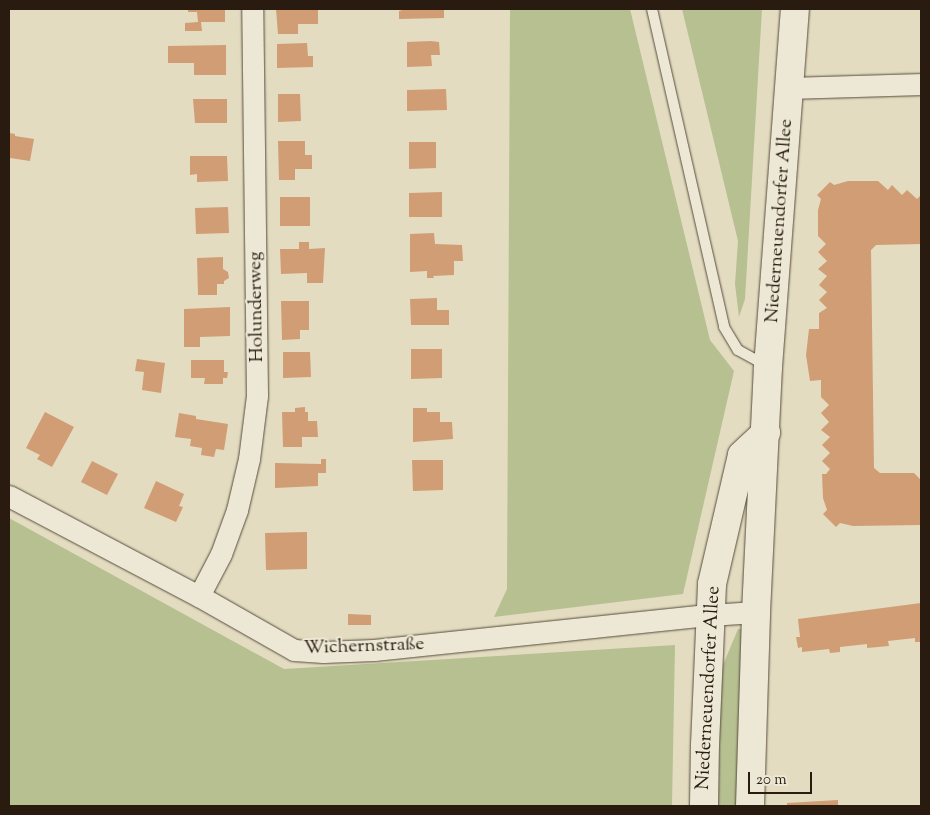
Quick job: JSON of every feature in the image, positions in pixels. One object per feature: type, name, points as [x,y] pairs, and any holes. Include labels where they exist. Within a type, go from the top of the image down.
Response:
[{"type":"main road","name":"Niederneuendorfer Allee","points":[[750,806],[756,612],[768,366],[795,9]]},
{"type":"main road","name":"Niederneuendorfer Allee","points":[[704,806],[709,615],[712,584],[742,455],[766,433]]},
{"type":"street","name":"Holunderweg","points":[[199,596],[221,554],[237,510],[249,459],[257,396],[252,9]]},
{"type":"street","points":[[790,88],[921,84]]},
{"type":"street","name":"Wichernstraße","points":[[9,496],[199,596],[294,650],[323,652],[374,650],[709,615],[756,612]]},
{"type":"lane","points":[[652,9],[724,327],[738,350],[768,366]]},
{"type":"green space","points":[[510,9],[630,9],[710,340],[734,371],[683,594],[494,617],[507,589]]},
{"type":"green space","points":[[682,9],[762,9],[745,299],[739,317],[735,284],[738,241]]},
{"type":"green space","points":[[9,518],[284,669],[675,645],[672,806],[9,806]]},
{"type":"green space","points":[[738,629],[741,629],[743,634],[745,806],[718,806],[721,675],[723,665]]},
{"type":"building","points":[[188,9],[225,9],[225,22],[201,22],[202,31],[185,31],[185,23],[198,22],[197,12],[188,12]]},
{"type":"building","points":[[276,9],[318,9],[318,24],[298,24],[298,34],[278,34]]},
{"type":"building","points":[[406,9],[444,9],[444,18],[399,19],[399,11]]},
{"type":"building","points":[[407,42],[439,42],[440,55],[431,55],[432,66],[407,67]]},
{"type":"building","points":[[307,43],[308,56],[313,56],[313,67],[277,68],[277,44]]},
{"type":"building","points":[[226,45],[226,75],[194,75],[194,63],[168,63],[168,46]]},
{"type":"building","points":[[446,89],[447,110],[407,111],[407,90]]},
{"type":"building","points":[[278,94],[300,94],[301,121],[278,122]]},
{"type":"building","points":[[193,99],[227,99],[227,123],[195,123]]},
{"type":"building","points":[[9,133],[15,134],[15,136],[34,139],[30,161],[10,158]]},
{"type":"building","points":[[278,141],[305,141],[305,155],[312,155],[312,169],[295,169],[295,180],[279,180]]},
{"type":"building","points":[[409,142],[436,142],[436,168],[409,169]]},
{"type":"building","points":[[190,156],[227,156],[228,181],[197,182],[197,174],[190,175]]},
{"type":"building","points":[[848,181],[878,181],[888,190],[892,185],[902,195],[907,190],[917,199],[921,195],[921,244],[876,245],[871,250],[874,468],[880,473],[914,473],[921,480],[921,525],[853,526],[840,523],[836,527],[823,514],[827,510],[823,498],[822,474],[826,474],[830,469],[822,461],[830,453],[822,445],[830,437],[821,430],[829,422],[821,413],[829,405],[821,397],[821,380],[810,381],[806,355],[809,329],[819,329],[819,313],[827,308],[819,300],[827,292],[819,285],[827,276],[818,269],[827,261],[818,252],[826,244],[818,236],[818,210],[821,199],[817,195],[830,182],[834,185]]},
{"type":"building","points":[[442,192],[442,217],[409,217],[409,193]]},
{"type":"building","points":[[280,197],[310,197],[310,226],[280,226]]},
{"type":"building","points":[[228,207],[229,233],[196,234],[195,208]]},
{"type":"building","points":[[434,233],[435,244],[462,245],[463,261],[454,261],[454,275],[427,278],[427,271],[410,272],[410,234]]},
{"type":"building","points":[[299,242],[309,242],[309,249],[325,248],[323,283],[307,283],[307,273],[281,274],[280,249],[299,249]]},
{"type":"building","points":[[223,257],[223,269],[228,272],[229,278],[224,281],[224,284],[217,284],[217,295],[198,295],[197,258]]},
{"type":"building","points":[[437,298],[437,310],[449,310],[449,325],[411,325],[410,299]]},
{"type":"building","points":[[281,301],[309,301],[309,330],[300,330],[300,339],[282,340]]},
{"type":"building","points":[[230,307],[230,336],[200,337],[200,347],[184,347],[184,309]]},
{"type":"building","points":[[411,349],[442,349],[442,378],[411,379]]},
{"type":"building","points":[[283,352],[310,352],[311,377],[283,378]]},
{"type":"building","points":[[137,359],[165,363],[161,393],[142,390],[144,372],[135,371]]},
{"type":"building","points":[[191,360],[224,360],[224,372],[228,372],[227,378],[223,378],[223,384],[204,384],[205,378],[191,378]]},
{"type":"building","points":[[305,407],[305,412],[308,412],[308,421],[317,421],[318,437],[302,437],[302,447],[283,447],[282,412],[295,412],[295,408]]},
{"type":"building","points":[[413,408],[427,408],[427,412],[440,412],[440,422],[452,422],[453,439],[413,442]]},
{"type":"building","points":[[45,412],[74,427],[52,467],[37,459],[40,455],[26,448]]},
{"type":"building","points":[[179,413],[196,416],[196,419],[228,424],[224,450],[216,449],[214,457],[201,455],[202,448],[190,446],[191,439],[175,437]]},
{"type":"building","points":[[321,459],[326,459],[326,473],[318,473],[318,486],[275,488],[275,463],[321,464]]},
{"type":"building","points":[[412,460],[443,460],[443,490],[413,491]]},
{"type":"building","points":[[92,461],[118,474],[107,495],[81,482]]},
{"type":"building","points":[[156,481],[184,494],[179,506],[183,507],[176,522],[144,508]]},
{"type":"building","points":[[307,532],[307,569],[266,570],[265,533]]},
{"type":"building","points":[[921,603],[921,642],[915,642],[915,638],[888,641],[889,646],[867,648],[867,644],[840,647],[840,652],[830,653],[829,649],[802,652],[802,647],[798,648],[796,637],[800,637],[798,619]]},
{"type":"building","points":[[348,614],[371,615],[371,625],[348,625]]},
{"type":"building","points":[[838,800],[838,806],[787,806],[787,803]]}]
